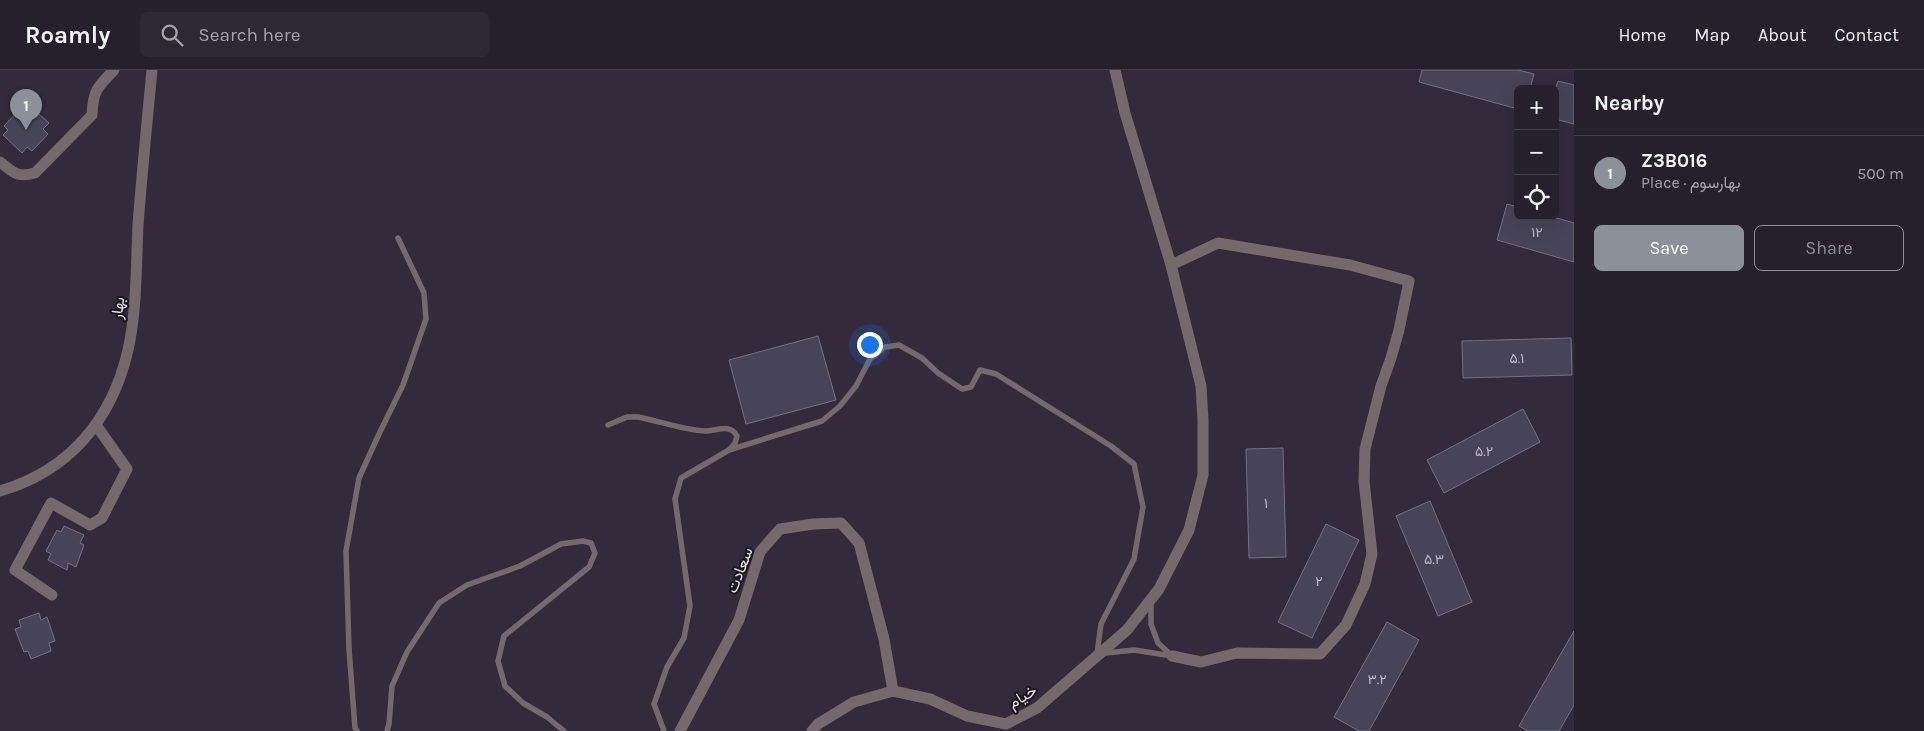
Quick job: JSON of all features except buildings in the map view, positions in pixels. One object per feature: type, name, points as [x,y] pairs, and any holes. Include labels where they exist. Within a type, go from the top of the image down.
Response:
[{"type":"street","points":[[0,162],[15,174],[24,176],[35,173],[92,115],[92,98],[99,85],[114,70]]},
{"type":"street","name":"بهار","points":[[0,491],[16,487],[44,474],[70,455],[96,425],[115,390],[128,350],[135,292],[138,224],[152,70]]},
{"type":"street","name":"خیام","points":[[893,691],[930,699],[967,716],[1006,724],[1037,708],[1097,654],[1127,630],[1159,589],[1189,530],[1203,475],[1204,420],[1201,386],[1171,265],[1125,113],[1115,70]]},
{"type":"street","points":[[1171,265],[1218,243],[1350,265],[1409,281],[1399,330],[1380,386],[1364,449],[1364,481],[1372,554],[1365,584],[1346,625],[1320,654],[1237,653],[1201,662],[1172,656]]},
{"type":"street","points":[[52,595],[15,570],[51,504],[90,525],[102,518],[127,469],[96,425]]},
{"type":"street","name":"سعادت","points":[[680,731],[739,620],[760,552],[780,529],[813,524],[841,523],[859,543],[884,639],[893,691]]},
{"type":"street","points":[[812,731],[818,724],[854,702],[893,691]]},
{"type":"lane","points":[[357,731],[355,728],[349,649],[346,551],[360,478],[403,385],[426,319],[424,293],[398,238]]},
{"type":"lane","points":[[664,731],[654,704],[667,667],[684,638],[690,606],[675,499],[681,478],[729,450],[822,421],[840,406],[856,386],[870,359],[885,346],[899,345],[922,358],[938,373],[962,389],[971,387],[980,370],[996,374],[1111,446],[1134,464],[1143,507],[1134,558],[1101,624],[1097,654],[1134,650],[1172,656]]},
{"type":"lane","points":[[608,425],[627,417],[638,416],[704,431],[729,428],[737,436],[735,443],[729,450]]},
{"type":"lane","points":[[387,731],[392,686],[407,652],[440,603],[467,585],[520,566],[561,544],[582,541],[591,543],[596,552],[589,567],[504,636],[498,661],[505,686],[523,703],[547,717],[564,731]]},
{"type":"lane","points":[[1151,600],[1151,624],[1158,643],[1172,656]]},
{"type":"place","name":"Z3B016","points":[[26,130]]}]
